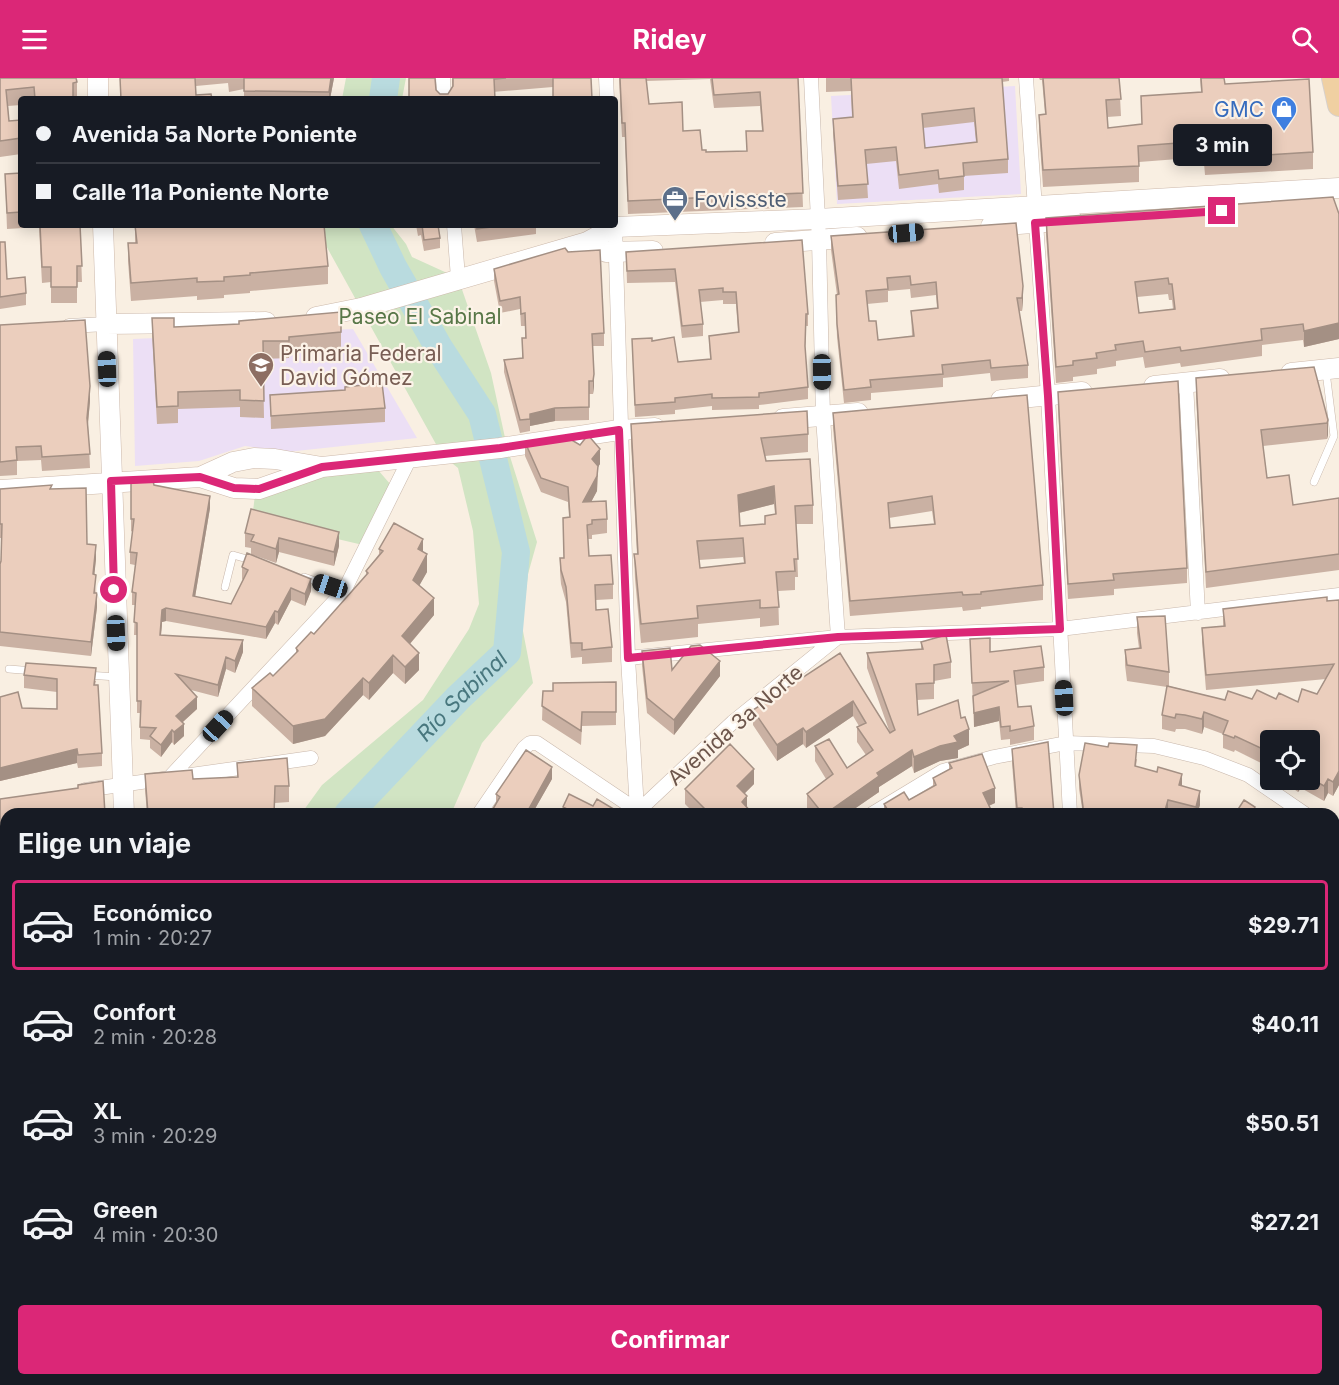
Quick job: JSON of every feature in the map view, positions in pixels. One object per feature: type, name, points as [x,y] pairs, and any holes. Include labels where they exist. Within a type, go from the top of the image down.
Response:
[{"type":"main road","points":[[98,78],[98,96]]},
{"type":"main road","points":[[1333,78],[1339,105]]},
{"type":"main road","points":[[618,226],[1034,214],[1268,199],[1339,188]]},
{"type":"main road","points":[[1268,199],[1339,201]]},
{"type":"main road","points":[[910,233],[1034,214]]},
{"type":"main road","points":[[103,228],[117,677],[123,808]]},
{"type":"main road","points":[[106,324],[294,320],[341,313],[587,242],[612,228]]},
{"type":"main road","points":[[760,244],[876,236]]},
{"type":"main road","points":[[587,242],[606,252],[617,253],[676,249]]},
{"type":"main road","points":[[1268,375],[1332,369]]},
{"type":"main road","points":[[1140,387],[1244,377]]},
{"type":"main road","points":[[977,402],[1106,390]]},
{"type":"main road","points":[[766,420],[882,411]]},
{"type":"main road","points":[[0,490],[200,477],[234,488],[259,489],[322,467],[500,448],[619,430],[676,426]]},
{"type":"main road","points":[[200,477],[233,462],[254,458],[322,467]]},
{"type":"street","points":[[443,78],[444,96]]},
{"type":"street","points":[[606,78],[607,96]]},
{"type":"street","points":[[811,78],[819,240],[823,417],[838,637]]},
{"type":"street","points":[[1026,78],[1048,396],[1070,808]]},
{"type":"street","points":[[454,228],[458,278]]},
{"type":"street","points":[[615,228],[619,430],[628,658],[638,808]]},
{"type":"street","points":[[59,326],[106,324]]},
{"type":"street","points":[[1186,383],[1198,613]]},
{"type":"street","points":[[171,776],[344,591],[410,458]]},
{"type":"street","points":[[628,658],[838,637],[1060,629],[1339,594]]},
{"type":"street","name":"Avenida 3a Norte","points":[[643,808],[733,722],[838,637]]},
{"type":"street","points":[[483,808],[530,743],[537,743],[631,808]]},
{"type":"street","points":[[881,808],[943,771],[994,757],[1066,743],[1154,746],[1204,758],[1248,775],[1296,808]]},
{"type":"street","points":[[66,793],[121,783],[311,758]]},
{"type":"lane","points":[[1314,482],[1334,436],[1332,369]]},
{"type":"lane","points":[[225,587],[233,555],[266,565]]},
{"type":"lane","points":[[298,575],[344,591]]},
{"type":"lane","points":[[9,669],[42,671]]},
{"type":"lane","points":[[75,674],[117,677]]},
{"type":"shaded area","points":[[1015,86],[1021,194],[837,204],[831,96]]},
{"type":"shaded area","name":"Primaria Federal David Gómez","points":[[353,329],[417,438],[287,452],[245,446],[199,461],[135,466],[133,339]]},
{"type":"green space","points":[[346,78],[406,78],[403,96],[343,96]]},
{"type":"green space","name":"Paseo El Sabinal","points":[[325,228],[393,228],[406,244],[412,257],[458,278],[491,373],[507,447],[537,542],[528,574],[522,626],[533,683],[482,743],[454,808],[305,808],[322,785],[423,700],[469,629],[479,604],[473,531],[458,468],[442,455],[324,242]]},
{"type":"green space","points":[[378,470],[391,485],[363,545],[252,519],[255,495],[320,473]]},
{"type":"building","points":[[0,78],[76,78],[77,82],[73,83],[73,96],[35,96],[34,87],[6,90],[9,121],[18,120],[18,138],[0,141]]},
{"type":"building","points":[[120,78],[195,78],[196,95],[211,94],[211,96],[121,96]]},
{"type":"building","points":[[244,78],[331,78],[329,92],[244,91]]},
{"type":"building","points":[[409,78],[435,78],[436,90],[440,94],[448,94],[453,86],[453,78],[506,78],[494,79],[495,96],[409,96]]},
{"type":"building","points":[[553,78],[591,78],[592,96],[553,96]]},
{"type":"building","points":[[620,78],[646,78],[649,104],[682,102],[683,131],[700,130],[702,150],[706,152],[747,151],[746,131],[763,131],[760,92],[714,95],[712,78],[798,78],[803,193],[628,201],[625,123],[622,123]]},
{"type":"building","points":[[851,78],[1002,78],[1008,159],[963,163],[964,176],[939,179],[938,170],[899,175],[896,147],[865,150],[868,184],[838,186],[833,119],[853,117]],"holes":[[[974,108],[977,142],[925,148],[922,114]]]},
{"type":"building","points":[[1043,78],[1119,78],[1121,99],[1106,100],[1108,128],[1142,124],[1141,96],[1202,92],[1201,78],[1224,78],[1225,84],[1309,79],[1313,152],[1205,159],[1204,147],[1179,148],[1178,143],[1138,146],[1139,166],[1043,170],[1039,115],[1046,114]]},
{"type":"building","points":[[18,173],[18,212],[7,213],[5,174]]},
{"type":"building","points":[[1333,197],[1339,214],[1339,323],[1304,331],[1303,324],[1261,329],[1262,340],[1181,351],[1180,347],[1145,352],[1143,341],[1115,345],[1116,350],[1096,353],[1097,358],[1073,361],[1073,365],[1056,367],[1046,218]],"holes":[[[1168,278],[1169,284],[1172,284],[1175,309],[1139,313],[1135,282]]]},
{"type":"building","points":[[1016,223],[1023,286],[1022,298],[1017,298],[1028,365],[991,368],[990,360],[942,365],[943,374],[870,380],[871,387],[844,390],[837,324],[836,295],[839,294],[831,236]],"holes":[[[910,276],[911,285],[936,282],[938,308],[911,311],[914,336],[878,340],[876,321],[869,321],[866,291],[888,289],[887,278]]]},
{"type":"building","points":[[40,228],[80,228],[82,266],[77,266],[77,287],[51,287],[51,267],[42,267]]},
{"type":"building","points":[[135,228],[324,228],[328,266],[250,273],[250,275],[224,277],[224,281],[197,282],[197,278],[131,283],[128,243],[137,243]]},
{"type":"building","points":[[422,228],[438,228],[440,238],[424,240]]},
{"type":"building","points":[[802,240],[808,314],[806,314],[805,346],[808,387],[759,393],[759,397],[712,398],[712,394],[675,398],[675,402],[635,405],[632,339],[652,338],[652,341],[674,337],[678,362],[711,359],[709,336],[739,332],[736,292],[723,292],[723,288],[699,290],[703,324],[682,326],[675,269],[627,271],[626,252]]},
{"type":"building","points":[[0,242],[5,242],[7,279],[25,277],[26,293],[0,297]]},
{"type":"building","points":[[565,248],[568,252],[600,250],[604,333],[592,334],[594,374],[593,381],[589,381],[589,407],[555,408],[530,414],[530,419],[520,420],[504,360],[523,358],[522,338],[526,338],[525,313],[521,314],[520,297],[500,301],[494,269]]},
{"type":"building","points":[[341,312],[341,332],[289,337],[289,341],[263,341],[264,401],[240,400],[240,390],[178,392],[178,406],[157,407],[152,318],[174,318],[174,327],[239,324],[239,321]]},
{"type":"building","points":[[85,320],[90,386],[87,418],[90,454],[42,457],[41,446],[16,447],[17,460],[0,462],[0,325]]},
{"type":"building","points":[[1314,367],[1327,423],[1261,430],[1267,478],[1289,475],[1293,505],[1339,498],[1339,554],[1206,572],[1196,378]]},
{"type":"building","points":[[1178,381],[1187,568],[1113,574],[1114,580],[1068,584],[1058,392]]},
{"type":"building","points":[[382,383],[385,408],[271,416],[270,395],[345,390],[345,387]]},
{"type":"building","points":[[1027,395],[1043,585],[981,592],[981,594],[963,595],[962,592],[850,601],[833,413]],"holes":[[[932,496],[935,524],[890,528],[888,503]]]},
{"type":"building","points":[[807,411],[808,434],[761,438],[766,461],[810,459],[813,505],[795,506],[798,559],[794,559],[795,571],[776,572],[779,607],[760,608],[760,600],[697,606],[698,618],[641,624],[634,554],[638,554],[631,424]],"holes":[[[774,486],[776,514],[765,516],[765,524],[740,526],[738,495]],[[743,538],[745,563],[700,568],[697,541]]]},
{"type":"building","points":[[588,435],[600,449],[592,459],[598,466],[597,476],[583,502],[606,501],[607,519],[592,520],[592,524],[587,525],[589,556],[611,555],[613,584],[595,585],[596,610],[608,609],[612,647],[582,650],[582,643],[571,643],[566,587],[561,570],[560,558],[564,558],[563,518],[570,517],[568,487],[541,478],[525,442],[565,436],[580,445]]},
{"type":"building","points":[[153,481],[154,485],[210,496],[193,596],[231,604],[248,570],[242,567],[247,553],[311,579],[305,594],[291,588],[278,612],[275,611],[266,627],[166,608],[162,610],[160,635],[243,640],[235,661],[226,657],[218,685],[176,674],[197,697],[176,716],[184,724],[174,732],[172,730],[161,745],[150,736],[156,728],[140,727],[141,701],[137,701],[137,623],[134,622],[136,593],[132,592],[137,553],[130,552],[134,519],[131,519],[131,483]]},
{"type":"building","points":[[52,485],[50,489],[86,488],[87,544],[96,545],[93,574],[96,575],[94,593],[97,593],[91,642],[0,632],[2,524],[0,524],[0,489]]},
{"type":"building","points":[[251,509],[339,532],[334,552],[279,538],[276,549],[251,541],[254,535],[245,533]]},
{"type":"building","points":[[394,523],[423,539],[418,549],[427,554],[413,580],[434,598],[402,636],[419,653],[405,667],[393,655],[369,683],[363,678],[325,719],[293,726],[252,688],[270,673],[273,676],[298,651],[296,648],[311,632],[314,634],[368,573],[366,571],[383,551],[379,549]]},
{"type":"building","points":[[1327,597],[1327,601],[1339,600],[1339,771],[1333,782],[1328,779],[1324,786],[1320,784],[1320,730],[1260,730],[1260,748],[1235,736],[1234,738],[1223,734],[1228,721],[1204,712],[1202,719],[1176,714],[1175,718],[1162,715],[1167,686],[1225,700],[1228,691],[1252,699],[1257,690],[1276,699],[1279,693],[1298,702],[1302,689],[1317,694],[1334,664],[1206,675],[1202,628],[1225,626],[1223,609]]},
{"type":"building","points":[[1165,616],[1169,672],[1127,665],[1125,650],[1141,648],[1137,617]]},
{"type":"building","points":[[946,635],[951,662],[934,665],[934,683],[916,684],[918,715],[958,700],[961,718],[965,717],[969,729],[954,736],[958,742],[940,746],[914,757],[912,750],[877,773],[879,776],[834,808],[818,808],[807,794],[833,774],[815,746],[829,739],[847,768],[873,750],[857,727],[866,723],[853,701],[806,732],[803,728],[777,745],[753,710],[840,653],[890,733],[895,730],[867,653],[923,649],[921,642]]},
{"type":"building","points":[[990,638],[990,652],[1041,646],[1044,667],[1014,671],[1018,707],[1031,706],[1034,726],[1010,731],[1010,726],[1001,727],[999,707],[974,713],[973,696],[1009,681],[972,683],[970,639]]},
{"type":"building","points":[[700,645],[720,661],[674,720],[647,698],[642,651],[670,648],[672,670],[691,646]]},
{"type":"building","points":[[26,663],[96,668],[94,685],[98,685],[102,753],[78,755],[77,749],[0,768],[0,697],[18,692],[22,708],[57,709],[57,679],[24,675]]},
{"type":"building","points":[[616,682],[616,712],[582,712],[581,731],[542,706],[543,691],[553,691],[553,683]]},
{"type":"building","points":[[1048,742],[1054,808],[1017,808],[1012,749]]},
{"type":"building","points":[[1085,743],[1108,747],[1109,743],[1137,745],[1135,766],[1157,772],[1158,767],[1182,774],[1179,785],[1200,791],[1196,807],[1168,800],[1166,808],[1083,808],[1079,775]]},
{"type":"building","points":[[730,744],[754,769],[737,786],[747,796],[742,802],[748,808],[704,808],[685,789]]},
{"type":"building","points":[[526,750],[552,767],[529,808],[494,808],[500,797],[496,794]]},
{"type":"building","points":[[982,754],[995,788],[983,793],[990,808],[886,808],[884,804],[904,792],[909,800],[936,785],[933,778],[952,768],[949,763]]},
{"type":"building","points":[[287,758],[289,786],[275,786],[274,808],[148,808],[145,774],[192,770],[193,779],[238,777],[237,763]]},
{"type":"building","points":[[103,781],[105,808],[0,808],[0,799],[78,788],[78,785]]},
{"type":"building","points":[[569,794],[593,806],[597,799],[612,808],[565,808],[563,807]]},
{"type":"building","points":[[1244,800],[1255,807],[1254,808],[1239,808]]},
{"type":"waterway","name":"Río Sabinal","points":[[383,96],[386,78]]},
{"type":"waterway","name":"Río Sabinal","points":[[354,808],[458,698],[507,652],[516,552],[482,414],[439,348],[393,267],[374,228]]},
{"type":"place","name":"GMC","points":[[1284,132]]},
{"type":"place","name":"Fovissste","points":[[675,222]]},
{"type":"place","name":"Primaria Federal David Gómez","points":[[261,388]]},
{"type":"route","points":[[114,590],[111,481],[200,477],[234,488],[259,489],[285,482],[322,467],[500,448],[619,430],[628,658],[838,637],[1060,629],[1048,396],[1035,223],[1222,211]]}]
